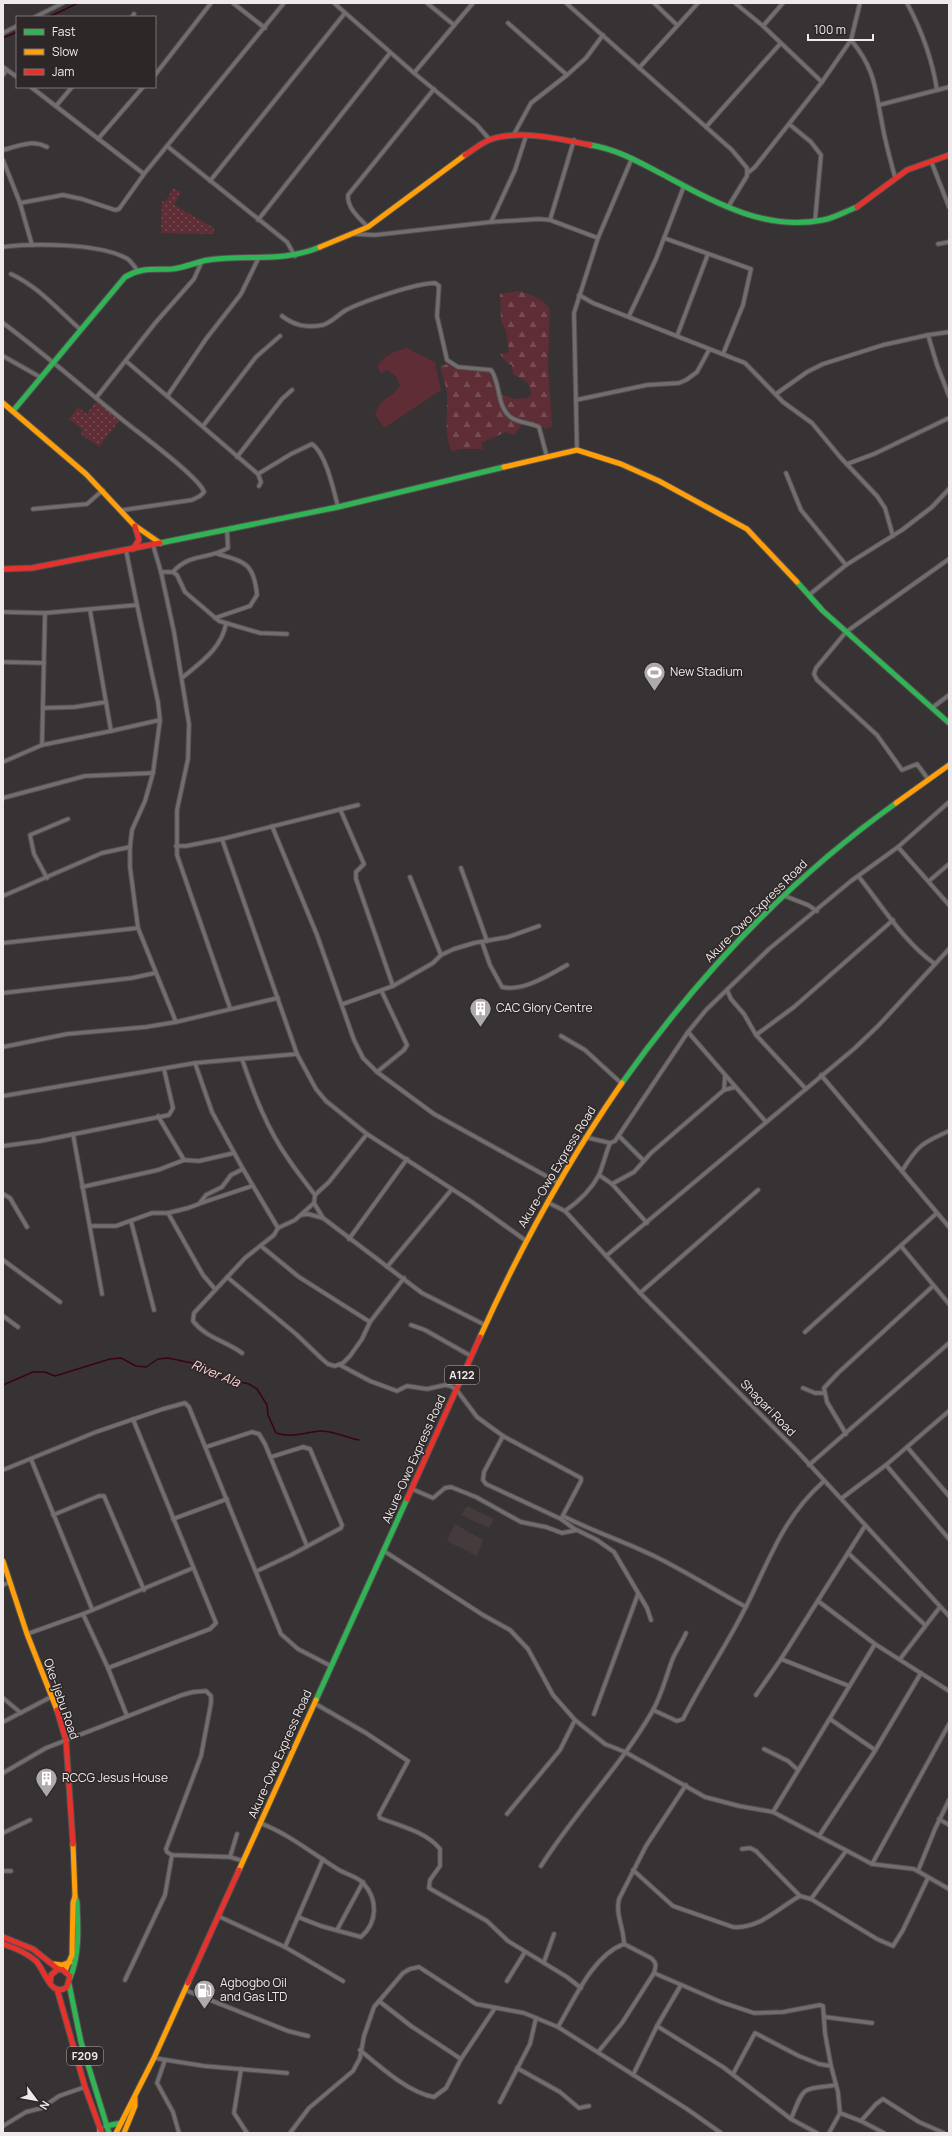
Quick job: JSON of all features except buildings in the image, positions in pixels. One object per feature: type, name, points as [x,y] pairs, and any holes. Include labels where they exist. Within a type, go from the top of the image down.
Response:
[{"type":"main road","points":[[13,412],[40,377],[125,277],[137,270],[174,269],[202,261],[295,256],[368,227],[466,154],[490,140],[513,136],[526,136],[574,140],[608,148],[632,158],[684,186],[728,207],[763,220],[776,222],[815,221],[836,216],[860,205],[895,177],[930,161],[949,156]]},
{"type":"main road","points":[[3,404],[102,490],[123,510],[134,525],[160,544]]},
{"type":"main road","points":[[3,569],[49,566],[160,544],[338,507],[577,450],[609,460],[659,482],[747,529],[808,595],[846,632],[949,724]]},
{"type":"main road","points":[[133,549],[139,540],[134,525]]},
{"type":"main road","name":"Akure-Owo Express Road","points":[[116,2133],[154,2058],[471,1356],[526,1240],[584,1136],[621,1083],[683,1002],[745,933],[783,896],[861,828],[949,765]]},
{"type":"main road","name":"Oke-Ijebu Road","points":[[3,1561],[27,1634],[66,1742],[72,1819],[75,1896]]},
{"type":"main road","points":[[65,1970],[70,1962],[73,1945],[73,1902],[75,1896]]},
{"type":"main road","points":[[3,1944],[19,1950],[35,1961],[50,1983],[57,1989],[65,1988],[70,1981],[76,1966],[78,1952],[77,1902],[75,1896]]},
{"type":"main road","points":[[3,1937],[21,1944],[54,1964],[58,1969],[65,1970]]},
{"type":"main road","points":[[54,1964],[62,1965],[70,1962]]},
{"type":"main road","points":[[50,1983],[51,1975],[58,1969]]},
{"type":"main road","points":[[65,1970],[70,1981]]},
{"type":"main road","name":"F209","points":[[70,1981],[81,2042],[106,2126]]},
{"type":"main road","name":"F209","points":[[57,1989],[72,2036],[85,2087],[100,2131]]},
{"type":"main road","name":"Akure-Owo Express Road","points":[[124,2133],[134,2106],[135,2098]]},
{"type":"main road","points":[[109,2133],[106,2126],[121,2123]]},
{"type":"street","points":[[157,70],[211,3]]},
{"type":"street","points":[[233,3],[265,28]]},
{"type":"street","points":[[20,203],[63,195],[82,199],[115,210],[131,194],[144,174],[284,3]]},
{"type":"street","points":[[334,3],[390,53],[477,125],[490,140]]},
{"type":"street","points":[[427,3],[454,25]]},
{"type":"street","points":[[414,73],[473,3]]},
{"type":"street","points":[[566,3],[732,150],[749,172]]},
{"type":"street","points":[[654,3],[677,25]]},
{"type":"street","points":[[639,68],[698,3]]},
{"type":"street","points":[[734,3],[763,26],[780,44],[822,82]]},
{"type":"street","points":[[763,26],[783,3]]},
{"type":"street","points":[[728,207],[749,172],[755,167],[822,82],[851,40],[860,3]]},
{"type":"street","points":[[907,3],[923,33],[933,64],[937,90]]},
{"type":"street","points":[[37,16],[60,4]]},
{"type":"street","points":[[210,181],[345,13]]},
{"type":"street","points":[[508,23],[567,75]]},
{"type":"street","points":[[3,33],[16,26]]},
{"type":"street","points":[[513,136],[531,103],[586,58],[603,35]]},
{"type":"street","points":[[851,40],[867,63],[874,79],[895,177]]},
{"type":"street","points":[[706,127],[780,44]]},
{"type":"street","points":[[258,220],[390,53]]},
{"type":"street","points":[[3,67],[16,76]]},
{"type":"street","points":[[3,74],[7,70]]},
{"type":"street","points":[[32,88],[144,174]]},
{"type":"street","points":[[56,106],[71,88]]},
{"type":"street","points":[[98,139],[142,88]]},
{"type":"street","points":[[879,105],[949,88]]},
{"type":"street","points":[[368,227],[354,212],[348,201],[348,195],[434,89]]},
{"type":"street","points":[[789,124],[811,142],[821,155],[815,221]]},
{"type":"street","points":[[492,222],[515,170],[526,136]]},
{"type":"street","points":[[550,220],[574,140]]},
{"type":"street","points":[[3,150],[33,142],[38,142],[47,147]]},
{"type":"street","points":[[167,146],[286,242],[295,256]]},
{"type":"street","points":[[577,450],[574,313],[598,238],[632,158]]},
{"type":"street","points":[[3,160],[20,203],[32,245]]},
{"type":"street","points":[[930,161],[949,206]]},
{"type":"street","points":[[629,316],[664,238],[684,186]]},
{"type":"street","points":[[353,234],[375,235],[492,222],[539,219],[550,220],[598,238]]},
{"type":"street","points":[[664,238],[749,267],[751,271],[738,319],[723,354]]},
{"type":"street","points":[[938,244],[949,242]]},
{"type":"street","points":[[3,248],[52,244],[111,253],[128,260],[137,270]]},
{"type":"street","points":[[677,336],[708,254]]},
{"type":"street","points":[[168,395],[206,339],[242,294],[260,257]]},
{"type":"street","points":[[96,398],[156,322],[194,279],[202,261]]},
{"type":"street","points":[[11,274],[28,282],[37,289],[81,330]]},
{"type":"street","points":[[282,316],[296,325],[324,324],[363,303],[399,291],[435,283],[439,286],[437,316],[447,360],[458,367],[491,370],[502,404],[507,413],[512,418],[539,427],[547,457]]},
{"type":"street","points":[[579,295],[709,350],[745,363],[783,402],[812,423],[882,503],[893,536]]},
{"type":"street","points":[[3,322],[54,362],[186,473],[204,492],[192,500],[123,510]]},
{"type":"street","points":[[776,394],[806,372],[823,364],[883,345],[949,332]]},
{"type":"street","points":[[928,335],[937,365],[949,396]]},
{"type":"street","points":[[203,426],[256,357],[280,336]]},
{"type":"street","points":[[576,400],[641,386],[679,383],[697,372],[709,350]]},
{"type":"street","points":[[3,356],[40,377]]},
{"type":"street","points":[[126,361],[168,395],[258,474],[261,482],[259,486]]},
{"type":"street","points":[[237,457],[282,399],[292,390]]},
{"type":"street","points":[[847,464],[874,454],[949,418]]},
{"type":"street","points":[[258,474],[312,444],[316,446],[324,461],[338,507]]},
{"type":"street","points":[[786,473],[800,510],[846,565]]},
{"type":"street","points":[[808,595],[846,565],[893,536],[922,515],[949,489]]},
{"type":"street","points":[[33,509],[87,504],[102,490]]},
{"type":"street","points":[[173,572],[180,564],[189,559],[218,554],[229,546],[227,530]]},
{"type":"street","points":[[153,545],[161,572],[182,678],[189,724],[190,742],[177,810],[177,855],[230,1008]]},
{"type":"street","points":[[126,550],[158,702],[160,720],[153,773],[145,801],[134,823],[130,847],[138,928],[176,1022]]},
{"type":"street","points":[[216,618],[250,606],[257,595],[252,572],[247,564],[218,554]]},
{"type":"street","points":[[928,779],[917,764],[902,770],[877,735],[815,676],[816,668],[846,632],[949,559]]},
{"type":"street","points":[[161,572],[173,572],[180,578],[185,592],[216,618],[226,624],[260,633],[287,634]]},
{"type":"street","points":[[3,612],[45,613],[137,605]]},
{"type":"street","points":[[90,610],[111,731]]},
{"type":"street","points":[[42,745],[45,613]]},
{"type":"street","points":[[182,678],[216,648],[223,636],[226,624]]},
{"type":"street","points":[[3,662],[44,663]]},
{"type":"street","points":[[932,708],[949,695]]},
{"type":"street","points":[[43,708],[106,702]]},
{"type":"street","points":[[3,762],[42,745],[160,720]]},
{"type":"street","points":[[3,798],[85,776],[153,773]]},
{"type":"street","points":[[547,1202],[565,1211],[587,1192],[599,1174],[610,1143],[619,1136],[637,1106],[688,1032],[706,1010],[769,949],[898,847],[949,802]]},
{"type":"street","points":[[176,846],[186,846],[222,839],[358,805]]},
{"type":"street","points":[[340,809],[364,864],[356,872],[356,879],[393,986]]},
{"type":"street","points":[[47,878],[34,854],[30,835],[68,818]]},
{"type":"street","points":[[272,826],[343,1004],[358,1051],[377,1072],[434,1114],[557,1182]]},
{"type":"street","points":[[222,839],[297,1054],[316,1089],[326,1101],[367,1134],[407,1159],[526,1240]]},
{"type":"street","points":[[3,896],[102,853],[130,847]]},
{"type":"street","points":[[898,847],[949,905]]},
{"type":"street","points":[[929,881],[949,864]]},
{"type":"street","points":[[461,868],[487,941]]},
{"type":"street","points":[[410,877],[441,955]]},
{"type":"street","points":[[859,877],[893,920],[926,958],[935,964]]},
{"type":"street","points":[[783,896],[808,905],[816,911]]},
{"type":"street","points":[[756,1035],[794,1008],[893,920]]},
{"type":"street","points":[[343,1004],[382,992],[433,963],[441,955],[464,945],[508,937],[539,926]]},
{"type":"street","points":[[3,943],[138,928]]},
{"type":"street","points":[[482,942],[490,965],[502,987],[514,988],[528,984],[567,965]]},
{"type":"street","points":[[606,1256],[880,1026],[949,949]]},
{"type":"street","points":[[3,993],[132,978],[155,973]]},
{"type":"street","points":[[727,990],[731,999],[744,1014],[756,1035],[806,1089]]},
{"type":"street","points":[[377,1072],[404,1050],[407,1045],[382,992]]},
{"type":"street","points":[[3,1047],[67,1034],[146,1027],[176,1022],[230,1008],[278,998]]},
{"type":"street","points":[[688,1032],[766,1122]]},
{"type":"street","points":[[561,1036],[585,1050],[621,1083]]},
{"type":"street","points":[[3,1096],[195,1063],[297,1054]]},
{"type":"street","points":[[242,1059],[254,1096],[271,1130],[289,1160],[315,1195]]},
{"type":"street","points":[[195,1063],[208,1103],[252,1186],[278,1228]]},
{"type":"street","points":[[3,1146],[169,1115],[174,1108],[164,1069]]},
{"type":"street","points":[[821,1075],[949,1227]]},
{"type":"street","points":[[724,1090],[726,1076]]},
{"type":"street","points":[[612,1184],[634,1172],[643,1160],[724,1090],[736,1087]]},
{"type":"street","points":[[158,1116],[184,1160]]},
{"type":"street","points":[[902,1171],[919,1146],[925,1141],[949,1131]]},
{"type":"street","points":[[73,1134],[102,1294]]},
{"type":"street","points":[[367,1134],[329,1182],[315,1195],[314,1203],[323,1218],[349,1239],[430,1298],[486,1325]]},
{"type":"street","points":[[584,1136],[610,1143]]},
{"type":"street","points":[[619,1136],[643,1160]]},
{"type":"street","points":[[82,1187],[158,1170],[184,1160],[199,1161],[234,1153]]},
{"type":"street","points":[[349,1239],[359,1222],[407,1159]]},
{"type":"street","points":[[201,1203],[206,1195],[222,1187],[231,1175],[243,1169]]},
{"type":"street","points":[[599,1174],[612,1184],[647,1223]]},
{"type":"street","points":[[90,1226],[116,1226],[152,1212],[168,1213],[188,1208],[252,1186]]},
{"type":"street","points":[[387,1267],[452,1189]]},
{"type":"street","points":[[640,1293],[758,1190]]},
{"type":"street","points":[[3,1194],[10,1198],[27,1226]]},
{"type":"street","points":[[242,1353],[227,1343],[211,1337],[193,1322],[194,1313],[245,1258],[274,1235],[278,1228],[291,1223],[314,1203]]},
{"type":"street","name":"Shagari Road","points":[[565,1211],[640,1293],[842,1498],[865,1526],[949,1616]]},
{"type":"street","points":[[806,1332],[937,1212]]},
{"type":"street","points":[[168,1213],[203,1275],[215,1289]]},
{"type":"street","points":[[300,1215],[308,1214],[323,1218]]},
{"type":"street","points":[[131,1221],[154,1310]]},
{"type":"street","points":[[261,1246],[299,1277],[370,1322]]},
{"type":"street","points":[[900,1246],[949,1304]]},
{"type":"street","points":[[3,1260],[60,1302]]},
{"type":"street","points":[[227,1277],[296,1334],[328,1364],[340,1365],[370,1381],[397,1391],[407,1386],[427,1389],[444,1385],[456,1389],[477,1417],[502,1436],[581,1478],[581,1481],[562,1517]]},
{"type":"street","points":[[340,1365],[350,1356],[362,1339],[370,1322],[404,1278]]},
{"type":"street","points":[[846,1434],[837,1422],[824,1393],[824,1388],[838,1373],[933,1286]]},
{"type":"street","points":[[3,1316],[18,1327]]},
{"type":"street","points":[[411,1325],[425,1330],[471,1356]]},
{"type":"street","points":[[809,1465],[949,1343]]},
{"type":"street","points":[[803,1388],[814,1393],[824,1393]]},
{"type":"street","points":[[3,1470],[133,1419],[185,1403],[189,1407],[206,1447],[281,1634],[298,1649],[331,1666]]},
{"type":"street","points":[[842,1498],[907,1447],[949,1411]]},
{"type":"street","points":[[108,1668],[214,1626],[216,1620],[193,1568],[133,1419]]},
{"type":"street","points":[[206,1447],[255,1432],[259,1434],[265,1444],[307,1546]]},
{"type":"street","points":[[502,1436],[484,1472],[483,1480],[486,1484],[592,1531],[626,1543],[654,1556],[746,1607]]},
{"type":"street","points":[[257,1571],[342,1527],[335,1504],[309,1447],[303,1447],[270,1458]]},
{"type":"street","points":[[907,1447],[949,1495]]},
{"type":"street","points":[[31,1459],[92,1609]]},
{"type":"street","points":[[886,1464],[949,1539]]},
{"type":"street","points":[[653,1710],[677,1721],[683,1719],[746,1607],[761,1572],[786,1524],[807,1498],[824,1481]]},
{"type":"street","points":[[412,1489],[432,1498],[445,1488],[451,1487],[476,1497],[521,1522],[546,1527],[562,1533],[577,1530]]},
{"type":"street","points":[[53,1515],[99,1496],[104,1496],[144,1590]]},
{"type":"street","points":[[173,1519],[227,1499]]},
{"type":"street","points":[[562,1517],[577,1530],[611,1549],[638,1594],[651,1620]]},
{"type":"street","points":[[756,1695],[781,1659],[865,1526]]},
{"type":"street","points":[[384,1551],[484,1616],[510,1630],[528,1649],[553,1695],[574,1720],[605,1744],[625,1752],[705,1797],[739,1806],[773,1812],[872,1864],[908,1868],[918,1871],[949,1889]]},
{"type":"street","points":[[848,1553],[925,1625]]},
{"type":"street","points":[[27,1634],[144,1590],[193,1568]]},
{"type":"street","points":[[3,1585],[10,1582]]},
{"type":"street","points":[[594,1714],[638,1594]]},
{"type":"street","points":[[818,1601],[875,1644],[949,1691]]},
{"type":"street","points":[[900,1659],[940,1606]]},
{"type":"street","points":[[83,1614],[108,1668],[127,1716]]},
{"type":"street","points":[[541,1866],[567,1827],[625,1752],[653,1710],[673,1658],[686,1634]]},
{"type":"street","points":[[773,1812],[875,1644]]},
{"type":"street","points":[[781,1659],[849,1686]]},
{"type":"street","points":[[819,1836],[875,1750],[921,1673]]},
{"type":"street","points":[[3,1773],[26,1758],[46,1748],[66,1742],[127,1716],[193,1692],[206,1691],[211,1696],[201,1756],[167,1845],[167,1852],[172,1855],[230,1858],[243,1861]]},
{"type":"street","points":[[3,1722],[51,1697]]},
{"type":"street","points":[[3,1698],[21,1712]]},
{"type":"street","points":[[314,1703],[407,1760],[408,1764],[380,1812],[380,1818],[417,1834],[425,1834],[440,1849],[440,1866],[430,1880],[429,1888],[487,1921],[508,1941],[567,1976],[581,1988]]},
{"type":"street","points":[[830,1719],[875,1750]]},
{"type":"street","points":[[507,1814],[560,1750],[574,1720]]},
{"type":"street","points":[[872,1864],[949,1724]]},
{"type":"street","points":[[764,1749],[788,1761],[798,1770]]},
{"type":"street","points":[[624,1944],[624,1932],[617,1907],[622,1891],[633,1870],[686,1785]]},
{"type":"street","points":[[918,1871],[939,1819],[949,1800]]},
{"type":"street","points":[[939,1819],[949,1824]]},
{"type":"street","points":[[3,1832],[30,1820]]},
{"type":"street","points":[[260,1823],[277,1829],[362,1882],[370,1894],[375,1908],[372,1923],[361,1937],[298,1918]]},
{"type":"street","points":[[230,1858],[237,1834]]},
{"type":"street","points":[[742,1849],[750,1848],[756,1851],[800,1896],[811,1899],[877,1939],[893,1946],[903,1930],[928,1878]]},
{"type":"street","points":[[811,1899],[846,1851]]},
{"type":"street","points":[[125,1980],[165,1895],[172,1855]]},
{"type":"street","points":[[285,1947],[323,1858]]},
{"type":"street","points":[[633,1870],[673,1906],[733,1927],[741,1928],[767,1918],[800,1896]]},
{"type":"street","points":[[3,1871],[11,1871]]},
{"type":"street","points":[[337,1930],[362,1882]]},
{"type":"street","points":[[218,1915],[285,1947],[343,1981]]},
{"type":"street","points":[[544,1962],[554,1934]]},
{"type":"street","points":[[598,2052],[622,2023],[654,1973],[655,1962],[624,1944]]},
{"type":"street","points":[[558,2027],[581,1988],[606,1954],[624,1944]]},
{"type":"street","points":[[508,1981],[525,1952]]},
{"type":"street","points":[[290,2133],[309,2108],[353,2071],[360,2058],[360,2050],[369,2021],[379,2001],[403,1973],[410,1969],[419,1967],[476,2004],[517,2011],[558,2027],[687,2109],[721,2133]]},
{"type":"street","points":[[654,1973],[754,2013],[783,2012],[822,2005],[825,2017],[825,2033],[836,2085],[840,2113],[829,2133]]},
{"type":"street","points":[[633,2075],[657,2026],[681,1985]]},
{"type":"street","points":[[185,1990],[288,2031],[308,2036]]},
{"type":"street","points":[[379,2001],[435,2043],[461,2059]]},
{"type":"street","points":[[360,2050],[400,2081],[425,2095],[434,2097],[446,2088],[461,2059],[495,2008]]},
{"type":"street","points":[[825,2017],[872,2023]]},
{"type":"street","points":[[500,2102],[530,2044],[536,2018]]},
{"type":"street","points":[[657,2026],[733,2074],[746,2086],[791,2119],[817,2133]]},
{"type":"street","points":[[733,2074],[755,2032],[799,2056],[819,2064],[831,2066]]},
{"type":"street","points":[[154,2058],[287,2073]]},
{"type":"street","points":[[165,2060],[157,2083],[173,2112],[179,2133]]},
{"type":"street","points":[[517,2068],[560,2092],[579,2108],[589,2106]]},
{"type":"street","points":[[241,2069],[234,2113],[247,2133]]},
{"type":"street","points":[[791,2119],[800,2095],[805,2090],[836,2085]]},
{"type":"street","points":[[3,2126],[26,2112],[42,2108],[58,2096],[85,2087]]},
{"type":"street","points":[[861,2121],[876,2104],[883,2099],[919,2122],[944,2133]]},
{"type":"street","points":[[840,2113],[861,2121],[884,2133]]},
{"type":"shaded area","points":[[467,1506],[494,1519],[489,1528],[461,1515]]},
{"type":"shaded area","points":[[455,1524],[483,1540],[477,1556],[447,1541]]},
{"type":"green space","points":[[173,188],[181,192],[174,205],[214,228],[214,234],[161,233],[162,201],[166,201]]},
{"type":"green space","points":[[518,291],[532,295],[541,300],[550,310],[548,363],[552,426],[546,429],[540,425],[516,418],[522,424],[514,435],[506,432],[481,443],[483,449],[459,449],[453,452],[448,440],[447,394],[440,367],[451,362],[464,368],[482,369],[490,372],[491,378],[499,379],[499,387],[494,391],[514,399],[528,398],[531,394],[528,383],[513,374],[512,365],[507,363],[500,354],[509,352],[506,331],[501,321],[500,294]]},
{"type":"green space","points":[[407,348],[435,362],[441,390],[384,428],[375,414],[381,402],[394,393],[400,385],[396,376],[387,370],[381,374],[377,366],[390,354]]},
{"type":"green space","points":[[96,401],[120,419],[99,447],[81,434],[83,430],[69,419],[78,407],[87,414]]},
{"type":"waterway","points":[[51,16],[78,3]]},
{"type":"waterway","points":[[3,38],[16,32]]},
{"type":"waterway","name":"River Ala","points":[[3,1385],[33,1372],[45,1372],[55,1376],[110,1359],[121,1358],[136,1366],[146,1367],[158,1359],[168,1358],[192,1363],[220,1377],[249,1384],[257,1389],[267,1405],[268,1415],[276,1433],[293,1435],[324,1431],[359,1440]]},
{"type":"traffic: fast","points":[[590,145],[609,149],[626,156],[718,203],[759,218],[779,222],[801,223],[827,219],[857,207]]},
{"type":"traffic: fast","points":[[13,411],[125,277],[143,270],[172,269],[222,258],[278,257],[306,252],[320,247]]},
{"type":"traffic: fast","points":[[160,543],[338,507],[504,467]]},
{"type":"traffic: fast","points":[[797,582],[823,611],[949,723]]},
{"type":"traffic: fast","points":[[622,1083],[682,1005],[747,932],[782,897],[819,864],[896,803]]},
{"type":"traffic: fast","points":[[316,1700],[407,1499]]},
{"type":"traffic: fast","points":[[70,1978],[78,1940],[77,1902],[75,1896]]},
{"type":"traffic: fast","points":[[69,1984],[81,2042],[109,2133]]},
{"type":"traffic: fast","points":[[106,2126],[121,2123]]},
{"type":"traffic: slow","points":[[320,247],[368,227],[465,155]]},
{"type":"traffic: slow","points":[[3,403],[86,474],[134,525],[160,543]]},
{"type":"traffic: slow","points":[[504,467],[577,450],[621,464],[659,481],[747,529],[797,582]]},
{"type":"traffic: slow","points":[[896,803],[949,765]]},
{"type":"traffic: slow","points":[[480,1337],[511,1271],[545,1207],[582,1144],[622,1083]]},
{"type":"traffic: slow","points":[[3,1561],[27,1634],[57,1710]]},
{"type":"traffic: slow","points":[[239,1870],[316,1700]]},
{"type":"traffic: slow","points":[[65,1971],[72,1955],[73,1903],[75,1896],[73,1844]]},
{"type":"traffic: slow","points":[[54,1964],[62,1965],[70,1962]]},
{"type":"traffic: slow","points":[[116,2133],[154,2058],[188,1983]]},
{"type":"traffic: slow","points":[[124,2133],[135,2106],[135,2098]]},
{"type":"traffic: slow","points":[[100,2128],[100,2133]]},
{"type":"traffic: jam","points":[[465,155],[489,140],[513,135],[539,136],[590,145]]},
{"type":"traffic: jam","points":[[857,207],[907,170],[949,155]]},
{"type":"traffic: jam","points":[[133,549],[139,540],[135,526]]},
{"type":"traffic: jam","points":[[3,569],[32,568],[160,543]]},
{"type":"traffic: jam","points":[[407,1499],[480,1337]]},
{"type":"traffic: jam","points":[[57,1710],[66,1741],[73,1844]]},
{"type":"traffic: jam","points":[[188,1983],[239,1870]]},
{"type":"traffic: jam","points":[[3,1937],[33,1949],[58,1969]]},
{"type":"traffic: jam","points":[[3,1944],[21,1951],[36,1961],[48,1982],[57,1989],[61,1990],[67,1987],[70,1976],[63,1970],[58,1969],[51,1975],[50,1983]]},
{"type":"traffic: jam","points":[[57,1989],[85,2087],[101,2131]]},
{"type":"place","name":"New Stadium","points":[[654,692]]},
{"type":"place","name":"CAC Glory Centre","points":[[481,1028]]},
{"type":"place","name":"RCCG Jesus House","points":[[47,1798]]},
{"type":"place","name":"Agbogbo Oil and Gas LTD","points":[[205,2010]]}]
